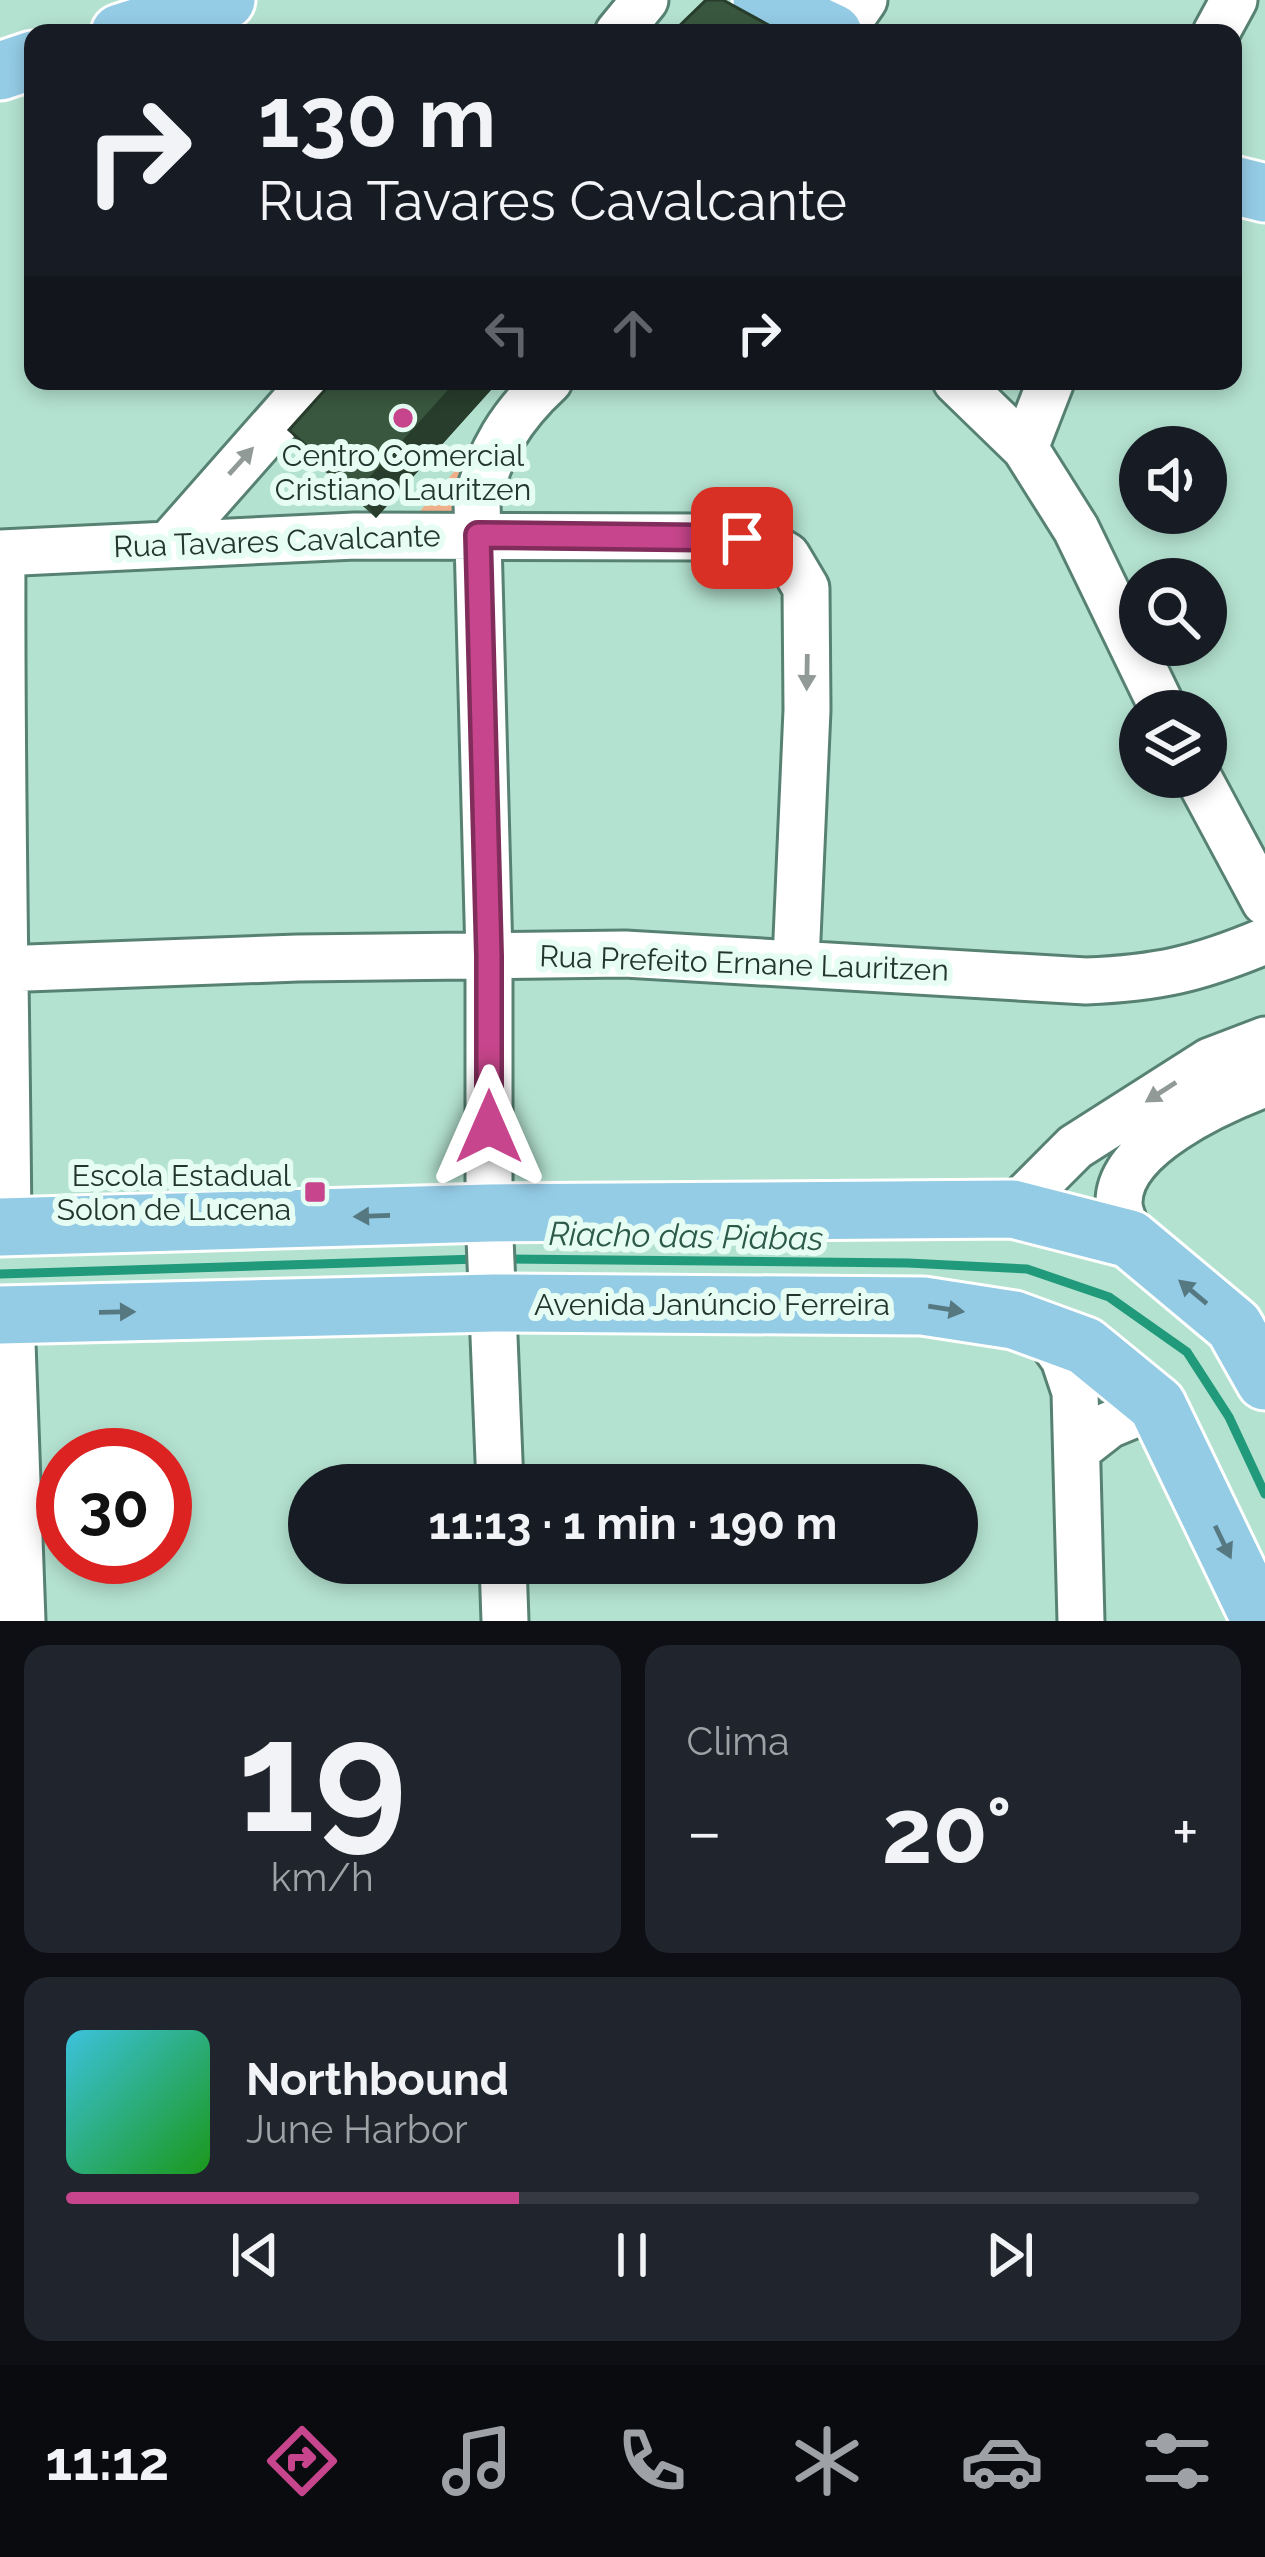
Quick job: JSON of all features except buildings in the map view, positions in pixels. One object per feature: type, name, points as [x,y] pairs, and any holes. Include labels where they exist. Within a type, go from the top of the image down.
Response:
[{"type":"main road","points":[[135,19],[226,0]]},
{"type":"main road","points":[[762,0],[817,24]]},
{"type":"main road","points":[[4,1227],[489,1213],[1012,1209],[1130,1239],[1234,1326],[1265,1381]]},
{"type":"main road","name":"Avenida Janúncio Ferreira","points":[[6,1315],[494,1304],[923,1306],[1014,1319],[1085,1346],[1157,1405],[1261,1621]]},
{"type":"street","points":[[625,24],[645,0]]},
{"type":"street","points":[[844,24],[864,0]]},
{"type":"street","points":[[171,542],[305,390]]},
{"type":"street","points":[[499,1464],[489,1213],[489,956],[477,502],[485,467],[521,407],[539,390]]},
{"type":"street","points":[[965,390],[1025,448],[1076,529],[1154,690]]},
{"type":"street","points":[[1025,448],[1048,390]]},
{"type":"street","name":"Rua Tavares Cavalcante","points":[[1,553],[171,542],[478,535],[742,538],[787,556],[806,588],[808,620],[796,961]]},
{"type":"street","points":[[1,553],[4,1227]]},
{"type":"street","points":[[1209,798],[1265,902]]},
{"type":"street","name":"Rua Prefeito Ernane Lauritzen","points":[[3,969],[298,958],[625,954],[1086,981],[1146,979],[1187,971],[1265,941]]},
{"type":"street","points":[[1012,1209],[1075,1147],[1210,1060],[1265,1040]]},
{"type":"street","points":[[1130,1239],[1119,1203],[1127,1172],[1160,1139],[1226,1098],[1265,1084]]},
{"type":"street","points":[[6,1315],[22,1621]]},
{"type":"street","points":[[1042,1328],[1064,1359],[1075,1392],[1081,1621]]},
{"type":"street","points":[[1077,1450],[1109,1425],[1157,1405]]},
{"type":"street","points":[[504,1584],[505,1621]]},
{"type":"shaded area","points":[[472,451],[460,517],[415,517]]},
{"type":"waterway","name":"Riacho das Piabas","points":[[0,1274],[478,1259]]},
{"type":"waterway","name":"Riacho das Piabas","points":[[501,1259],[908,1263],[1027,1269],[1109,1297],[1187,1352],[1229,1417],[1265,1494]]},
{"type":"place","name":"Centro Comercial Cristiano Lauritzen","points":[[403,418]]},
{"type":"place","name":"Escola Estadual Solon de Lucena","points":[[315,1192]]},
{"type":"route","points":[[489,1127],[478,535],[742,538]]}]
